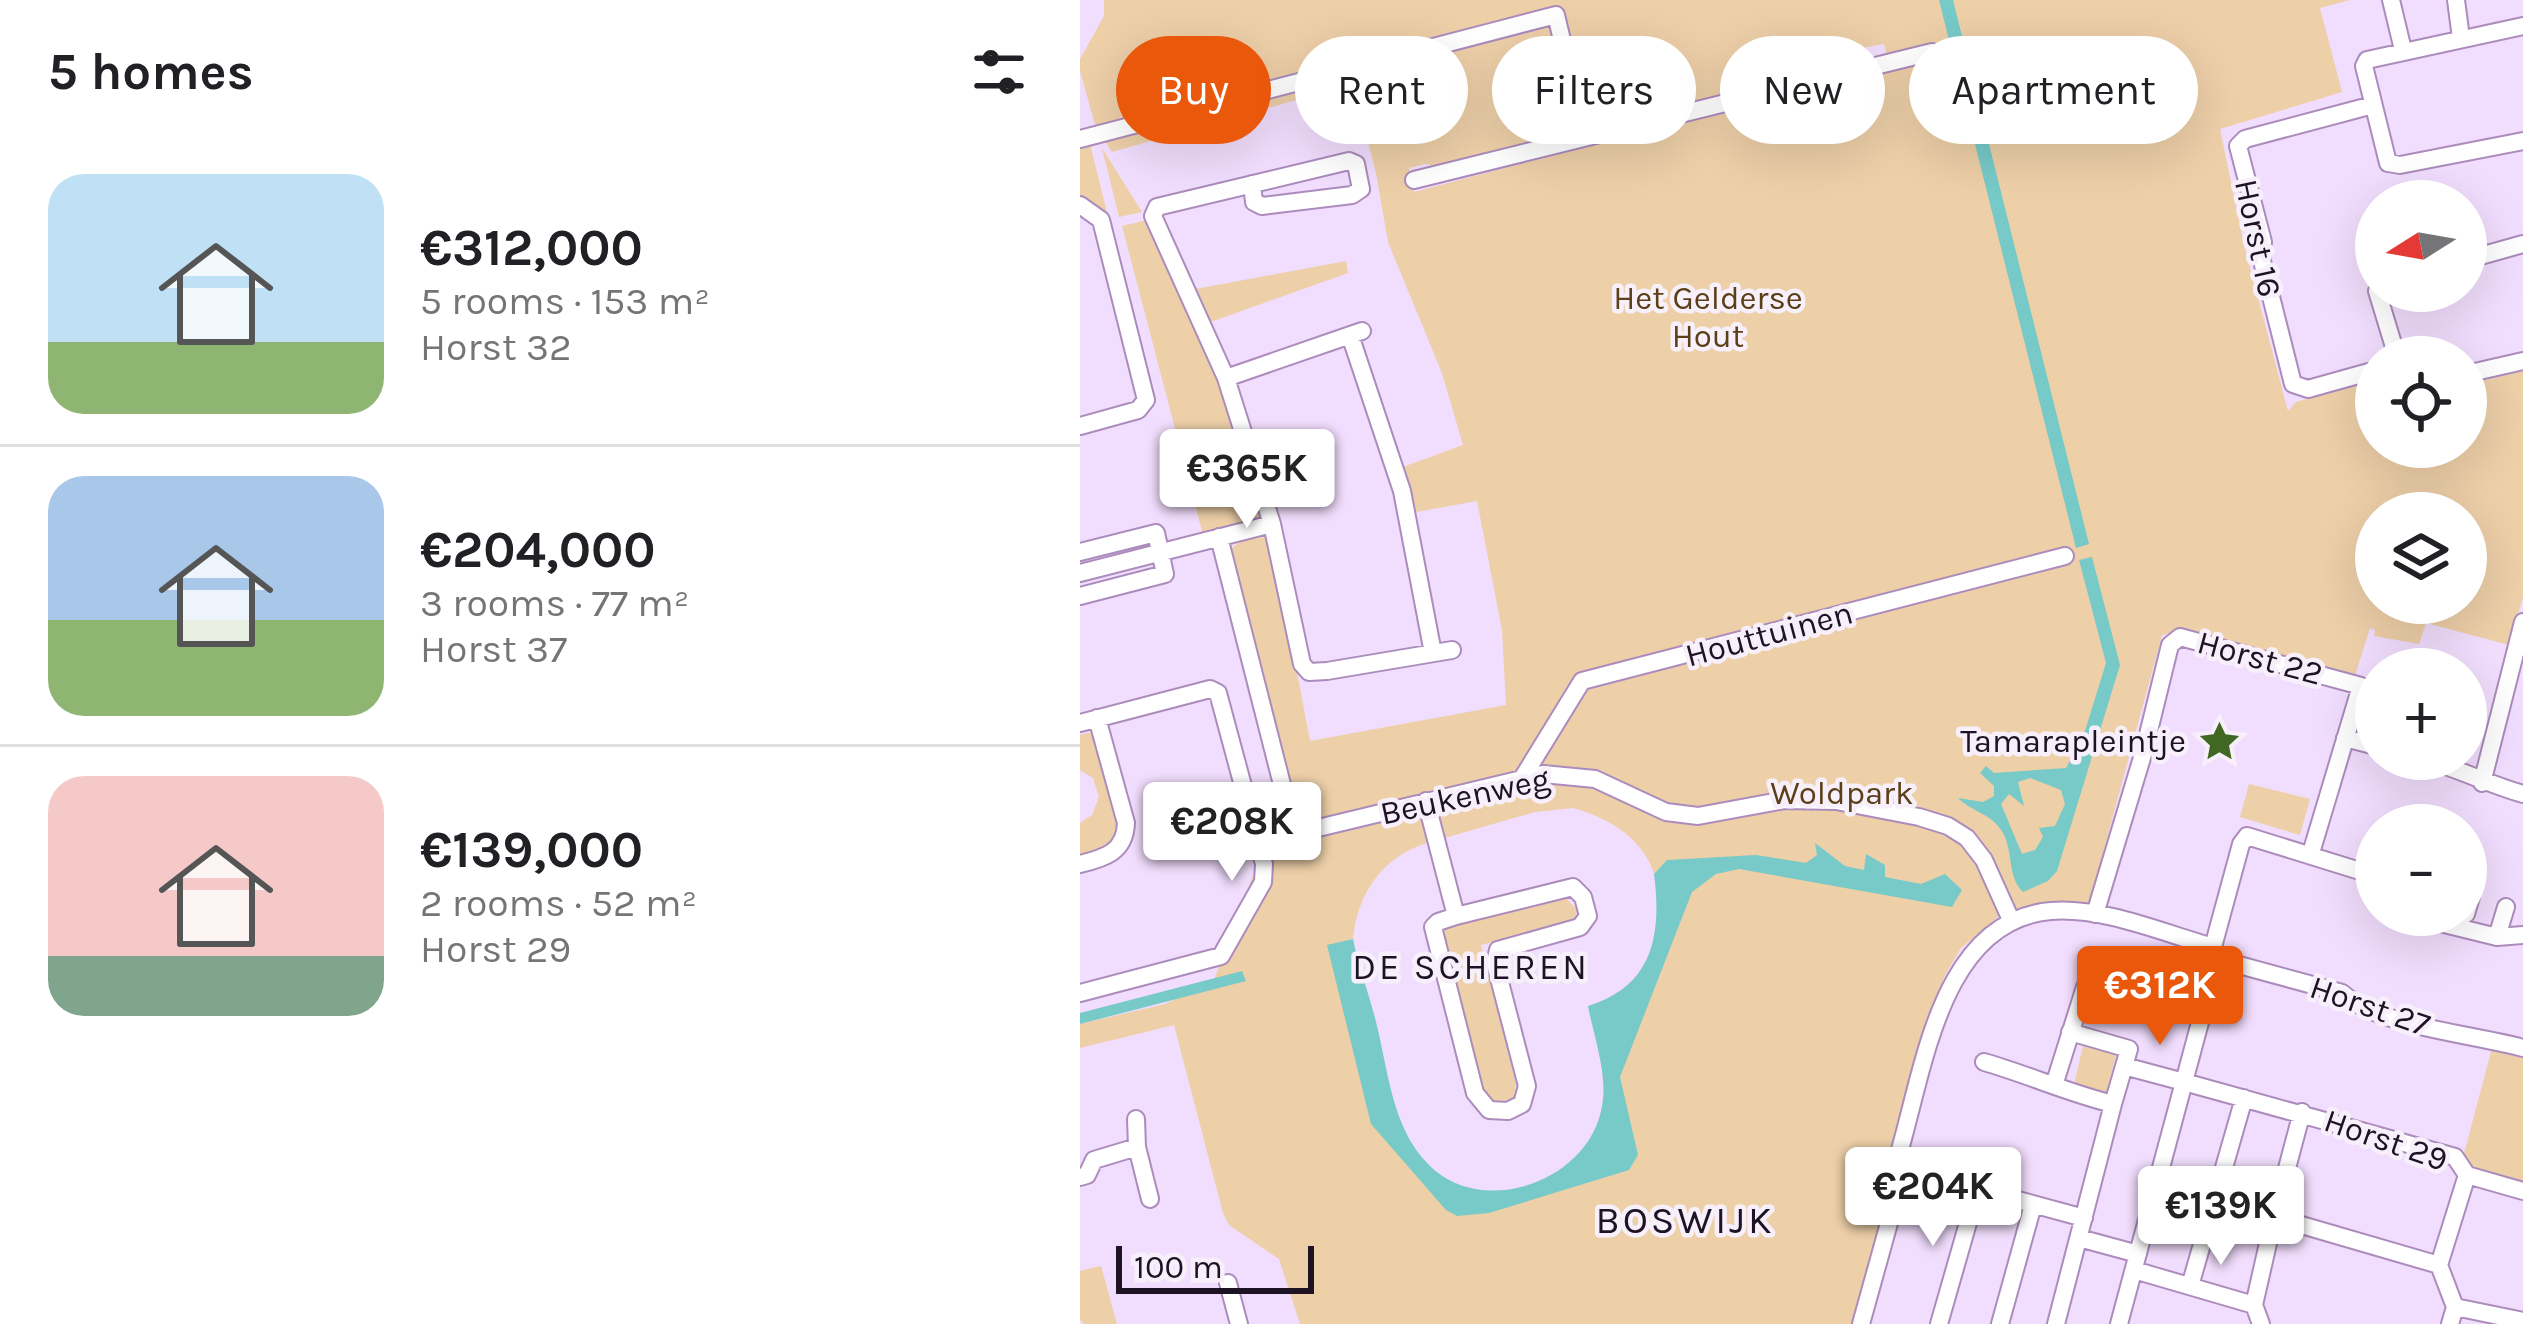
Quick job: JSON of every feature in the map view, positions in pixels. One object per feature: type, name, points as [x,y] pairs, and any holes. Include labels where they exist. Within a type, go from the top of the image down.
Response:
[{"type":"street","points":[[2391,0],[2403,50]]},
{"type":"street","points":[[2456,0],[2461,38]]},
{"type":"street","points":[[1087,137],[1556,15],[1561,36]]},
{"type":"street","points":[[2523,26],[2403,50],[2367,60],[2364,66],[2388,163],[2400,165],[2523,141]]},
{"type":"street","points":[[1696,109],[1909,58]]},
{"type":"street","name":"Horst 16","points":[[2355,376],[2308,389],[2293,384],[2260,257],[2264,242],[2238,146],[2245,139],[2373,105]]},
{"type":"street","points":[[1414,180],[1555,144]]},
{"type":"street","points":[[1252,184],[1254,202],[1262,206],[1352,195],[1361,189],[1357,164],[1348,161],[1252,184],[1157,207],[1153,216],[1226,378],[1272,524],[1302,664],[1309,672],[1452,650]]},
{"type":"street","points":[[1080,205],[1101,220],[1146,400],[1138,410],[1080,426]]},
{"type":"street","points":[[2487,254],[2523,244]]},
{"type":"street","points":[[1226,378],[1356,333],[1402,491],[1433,653]]},
{"type":"street","points":[[2487,369],[2523,361]]},
{"type":"street","points":[[1080,572],[1272,524]]},
{"type":"street","points":[[1080,552],[1156,533],[1165,574],[1080,596]]},
{"type":"street","name":"Beukenweg","points":[[1220,537],[1290,816],[1300,826],[1314,829],[1544,774],[1595,778],[1666,812],[1698,816],[1786,800],[1836,801],[1948,826],[1967,838],[1984,860],[2011,920]]},
{"type":"street","name":"Houttuinen","points":[[1522,777],[1582,681],[2065,556]]},
{"type":"street","points":[[2482,783],[2523,622]]},
{"type":"street","name":"Horst 22","points":[[2095,914],[2170,646],[2180,637],[2361,686],[2311,853]]},
{"type":"street","points":[[1080,864],[1117,850],[1126,823],[1089,720],[1210,689],[1218,693],[1264,864],[1263,882],[1221,956],[1080,993]]},
{"type":"street","points":[[2344,737],[2355,740]]},
{"type":"street","points":[[2478,780],[2523,794]]},
{"type":"street","points":[[1426,802],[1456,916]]},
{"type":"street","points":[[2119,1324],[2184,1082],[2240,844],[2247,836],[2355,870]]},
{"type":"street","points":[[1573,887],[1583,897],[1588,916],[1580,927],[1498,950],[1495,963],[1527,1086],[1522,1104],[1508,1111],[1489,1110],[1475,1093],[1433,927],[1456,916],[1573,887]]},
{"type":"street","points":[[2497,937],[2506,907]]},
{"type":"street","name":"Horst 27","points":[[2011,920],[2051,911],[2095,914],[2342,993],[2354,1004],[2395,1020],[2523,1048]]},
{"type":"street","points":[[1861,1324],[1904,1169],[1898,1153],[1944,1001],[1957,972],[1975,949],[2011,920]]},
{"type":"street","points":[[2487,929],[2497,937],[2523,935]]},
{"type":"street","points":[[2055,1082],[2085,987]]},
{"type":"street","points":[[2056,1324],[2129,1048],[2070,1032]]},
{"type":"street","points":[[1984,1062],[2113,1104]]},
{"type":"street","name":"Horst 29","points":[[2124,1066],[2456,1157],[2467,1175],[2523,1192]]},
{"type":"street","points":[[2190,1286],[2244,1098]]},
{"type":"street","points":[[2261,1324],[2254,1305],[2302,1112]]},
{"type":"street","points":[[1136,1119],[1137,1147],[1150,1199]]},
{"type":"street","points":[[1080,1177],[1094,1160],[1137,1147]]},
{"type":"street","points":[[1904,1169],[2084,1218]]},
{"type":"street","points":[[2467,1175],[2439,1265],[2452,1316],[2523,1321]]},
{"type":"street","points":[[1939,1324],[1978,1188]]},
{"type":"street","points":[[2000,1324],[2033,1205]]},
{"type":"street","points":[[2274,1217],[2439,1265]]},
{"type":"street","points":[[2079,1238],[2190,1286],[2254,1305]]},
{"type":"street","points":[[1228,1283],[1239,1324]]},
{"type":"green space","name":"Woldpark","points":[[1104,0],[2350,0],[2320,8],[2342,92],[2220,129],[2244,245],[2288,411],[2296,402],[2355,386],[2355,468],[2487,468],[2487,380],[2523,371],[2523,597],[2509,645],[2430,624],[2487,624],[2487,492],[2355,492],[2355,624],[2426,624],[2419,644],[2374,636],[2370,628],[2364,648],[2355,648],[2352,685],[2321,671],[2171,633],[2162,635],[2088,908],[2037,905],[1999,916],[1961,948],[1944,977],[1893,1153],[1896,1180],[1890,1180],[1856,1324],[1300,1324],[1279,1259],[1229,1225],[1223,1213],[1174,1025],[1080,1048],[1080,1024],[1165,1004],[1214,980],[1289,778],[1231,549],[1240,542],[1261,537],[1272,540],[1310,741],[1506,705],[1502,630],[1477,501],[1411,513],[1400,468],[1463,445],[1442,373],[1388,242],[1369,144],[1468,144],[1468,36],[1295,36],[1295,100],[1271,107],[1271,36],[1116,36],[1116,144],[1140,144],[1112,152],[1096,128],[1080,59],[1104,16]],"holes":[[[1573,808],[1612,824],[1633,840],[1654,874],[1664,863],[1653,972],[1614,1087],[1573,1182],[1458,1199],[1383,1118],[1330,955],[1340,942],[1353,939],[1360,907],[1375,879],[1397,857],[1427,843],[1424,831],[1438,827],[1441,839],[1535,812]]]},
{"type":"green space","points":[[1089,140],[1112,233],[1080,209],[1080,142]]},
{"type":"green space","points":[[1102,148],[1142,212],[1119,217]]},
{"type":"green space","points":[[1147,220],[1235,419],[1265,511],[1258,521],[1203,535],[1122,226]]},
{"type":"green space","points":[[1346,261],[1348,273],[1205,324],[1190,290]]},
{"type":"green space","points":[[1096,731],[1118,833],[1104,850],[1080,857],[1080,823],[1092,815],[1099,797],[1093,778],[1080,770],[1080,735]]},
{"type":"green space","points":[[2249,784],[2310,799],[2300,835],[2240,817]]},
{"type":"green space","points":[[1566,898],[1577,910],[1568,923],[1481,945],[1516,1084],[1514,1098],[1497,1103],[1482,1093],[1443,929]]},
{"type":"green space","points":[[2083,1046],[2116,1055],[2106,1093],[2074,1084]]},
{"type":"green space","points":[[2492,1048],[2523,1054],[2523,1187],[2473,1172],[2462,1161]]},
{"type":"green space","points":[[1101,1266],[1117,1324],[1084,1324],[1080,1320],[1080,1271]]},
{"type":"shaded area","points":[[1939,0],[1953,0],[1962,36],[1948,36]]},
{"type":"shaded area","points":[[1975,144],[1989,144],[2089,544],[2076,548]]},
{"type":"shaded area","points":[[2092,557],[2120,665],[2057,871],[2048,881],[2023,892],[1999,828],[1958,798],[1983,802],[1994,796],[1994,786],[1980,773],[1986,766],[1994,773],[2066,768],[2084,734],[2106,663],[2079,560]],"holes":[[[2030,778],[2061,790],[2065,804],[2055,826],[2039,828],[2043,837],[2035,850],[2022,854],[2001,804],[2009,794],[2024,806],[2018,782]]]},
{"type":"shaded area","points":[[1815,843],[1845,866],[1864,870],[1866,854],[1885,865],[1885,877],[1921,884],[1945,874],[1962,890],[1952,907],[1739,869],[1716,874],[1692,892],[1620,1077],[1638,1155],[1629,1170],[1489,1213],[1457,1216],[1446,1210],[1371,1124],[1327,945],[1353,939],[1392,1096],[1416,1149],[1450,1181],[1476,1189],[1504,1190],[1556,1172],[1577,1155],[1593,1132],[1602,1106],[1603,1082],[1588,1006],[1627,986],[1640,972],[1654,937],[1654,874],[1667,860],[1756,855],[1806,863],[1817,855]]},
{"type":"shaded area","points":[[1242,971],[1246,981],[1080,1024],[1080,1013]]},
{"type":"place","name":"Tamarapleintje","points":[[2220,741]]},
{"type":"district","name":"DE SCHEREN","points":[[1471,967]]},
{"type":"district","name":"BOSWIJK","points":[[1685,1220]]},
{"type":"park label","name":"Het Gelderse Hout","points":[[1708,317]]}]
